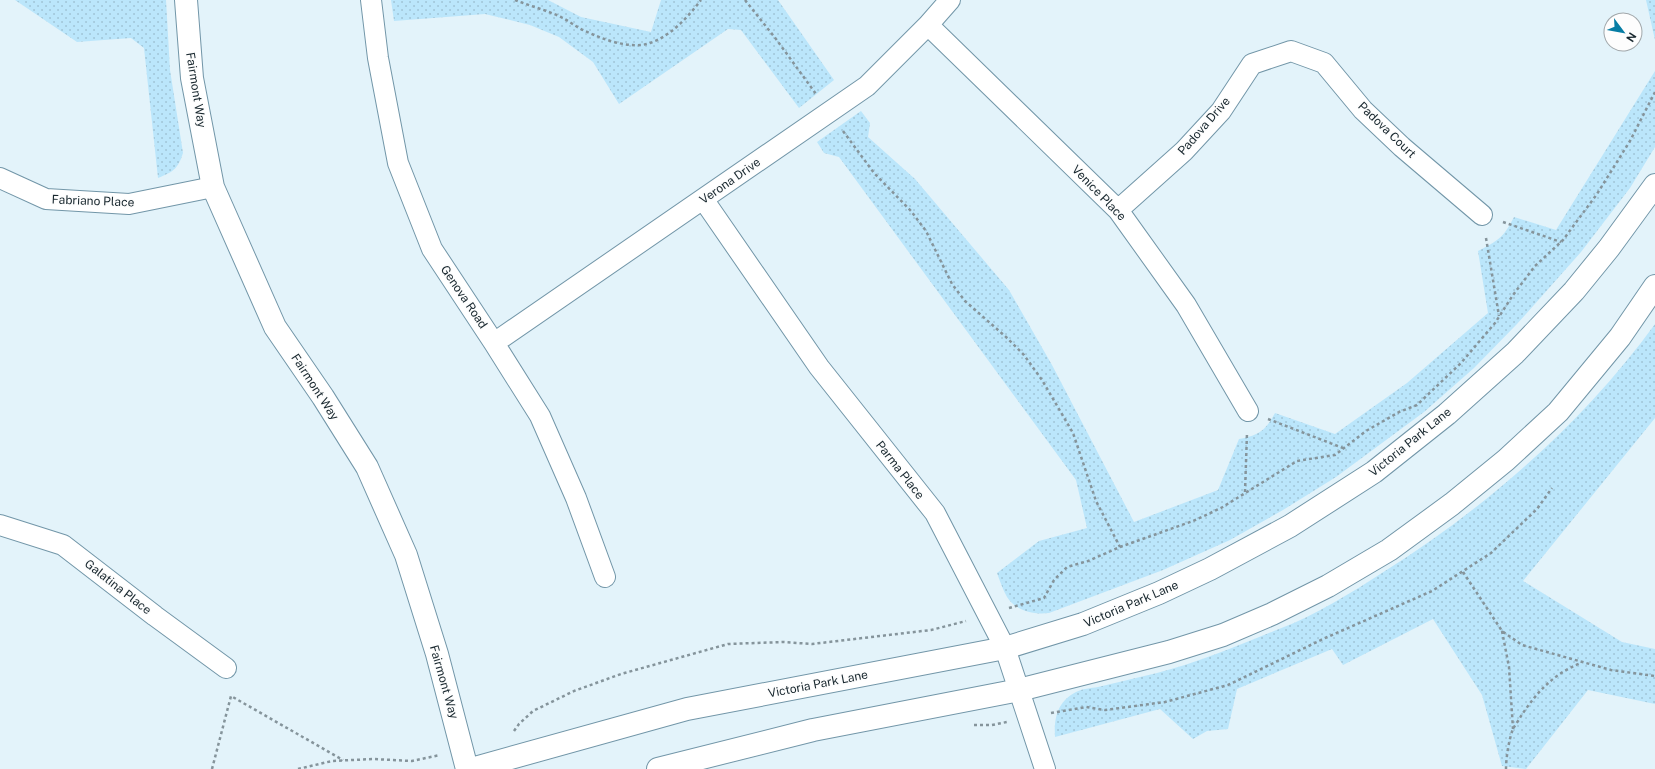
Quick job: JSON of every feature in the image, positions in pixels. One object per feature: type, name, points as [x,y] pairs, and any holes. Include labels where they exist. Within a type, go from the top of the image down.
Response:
[{"type":"street","name":"Fairmont Way","points":[[186,0],[192,78],[214,187],[275,327],[323,397],[367,467],[406,555],[437,654],[465,759]]},
{"type":"street","name":"Genova Road","points":[[371,0],[378,58],[398,163],[432,249],[540,416],[576,498],[605,577]]},
{"type":"street","name":"Verona Drive","points":[[494,343],[867,86],[928,25],[950,0]]},
{"type":"street","name":"Venice Place","points":[[928,25],[1118,210],[1186,305],[1248,411]]},
{"type":"street","name":"Padova Drive","points":[[1118,210],[1184,151],[1221,110],[1252,64],[1291,51]]},
{"type":"street","name":"Padova Court","points":[[1291,51],[1324,63],[1369,115],[1402,147],[1482,215]]},
{"type":"street","name":"Fabriano Place","points":[[0,178],[46,199],[129,204],[214,187]]},
{"type":"street","name":"Victoria Park Lane","points":[[471,769],[687,710],[1005,648],[1083,624],[1159,593],[1210,569],[1290,526],[1374,472],[1447,414],[1515,353],[1579,285],[1609,248],[1655,185]]},
{"type":"street","name":"Parma Place","points":[[703,199],[820,368],[934,513],[1005,648],[1045,769]]},
{"type":"street","points":[[658,769],[813,730],[1019,690],[1169,652],[1223,635],[1272,614],[1328,586],[1389,550],[1452,504],[1488,474],[1558,412],[1620,337],[1655,286]]},
{"type":"street","name":"Galatina Place","points":[[0,526],[63,545],[155,616],[226,668]]},
{"type":"path","points":[[515,0],[560,17],[584,31],[606,40],[629,45],[649,44],[669,33],[693,12],[701,0]]},
{"type":"path","points":[[745,0],[776,39],[874,173],[911,211],[926,231],[952,284],[964,301],[1006,336],[1024,355],[1042,380],[1073,433],[1096,501],[1120,547]]},
{"type":"path","points":[[511,736],[519,724],[533,711],[574,691],[620,674],[728,644],[783,642],[812,644],[931,630],[1044,598],[1054,580],[1067,567],[1088,561],[1120,547],[1193,521],[1220,508],[1297,461],[1335,455],[1366,431],[1399,412],[1417,405],[1461,363],[1499,316],[1534,266],[1561,242],[1597,194],[1630,141],[1655,92]]},
{"type":"path","points":[[1499,316],[1482,215],[1561,242]]},
{"type":"path","points":[[1245,492],[1248,411],[1344,448]]},
{"type":"path","points":[[971,725],[992,725],[1086,707],[1105,710],[1165,702],[1228,685],[1323,639],[1432,591],[1491,553],[1537,509],[1552,488]]},
{"type":"path","points":[[1463,572],[1502,631],[1522,645],[1581,663],[1611,670],[1655,676]]},
{"type":"path","points":[[1502,631],[1509,667],[1513,729],[1506,769]]},
{"type":"path","points":[[1513,729],[1543,686],[1566,669],[1581,663]]},
{"type":"path","points":[[212,769],[232,696],[343,760]]},
{"type":"path","points":[[298,769],[343,760],[373,758],[412,761],[465,759]]},
{"type":"shaded area","points":[[15,0],[166,0],[170,70],[183,153],[179,163],[174,169],[168,174],[158,178],[144,48],[131,38],[77,42]]},
{"type":"shaded area","points":[[391,0],[548,0],[581,17],[651,32],[661,0],[778,0],[834,80],[799,108],[741,30],[728,29],[619,104],[593,62],[559,37],[530,25],[485,14],[394,21]]},
{"type":"shaded area","points":[[1646,0],[1655,0],[1655,40]]},
{"type":"shaded area","points":[[1655,71],[1655,147],[1630,188],[1581,252],[1517,324],[1474,368],[1424,412],[1336,477],[1283,510],[1230,540],[1163,570],[1049,613],[1031,613],[1015,606],[1007,597],[997,573],[1039,541],[1087,528],[1076,480],[839,157],[824,153],[817,142],[861,111],[870,123],[868,137],[915,179],[1009,290],[1052,365],[1134,522],[1218,490],[1239,439],[1257,434],[1268,424],[1275,413],[1335,434],[1407,383],[1488,313],[1478,251],[1500,238],[1514,217],[1556,230]]},
{"type":"shaded area","points":[[1655,324],[1655,418],[1523,581],[1622,642],[1655,649],[1655,704],[1588,690],[1526,769],[1502,766],[1482,695],[1433,619],[1343,665],[1332,649],[1237,689],[1228,729],[1207,731],[1193,739],[1160,709],[1055,737],[1055,723],[1058,711],[1065,701],[1076,692],[1157,673],[1203,659],[1293,623],[1346,595],[1423,546],[1461,519],[1497,490],[1565,429],[1627,360]]}]
